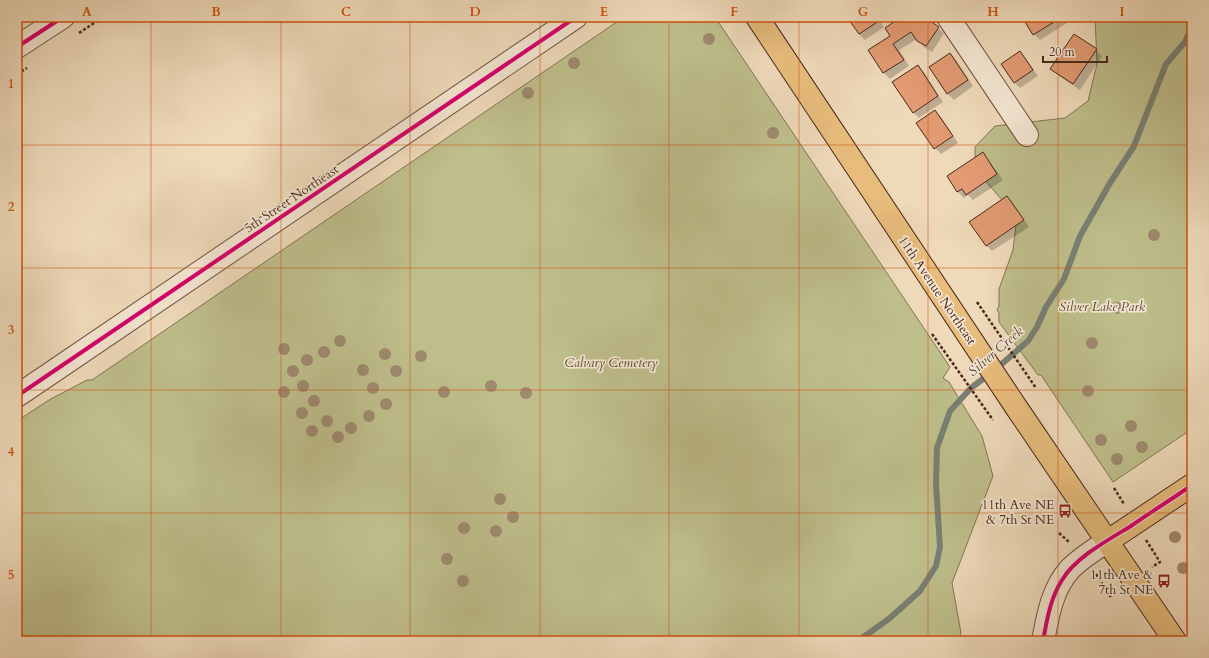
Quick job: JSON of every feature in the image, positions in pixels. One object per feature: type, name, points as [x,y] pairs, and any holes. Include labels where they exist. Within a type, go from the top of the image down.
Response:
[{"type":"main road","name":"11th Avenue Northeast","points":[[757,17],[1016,406],[1175,641]]},
{"type":"main road","points":[[1108,541],[1192,485]]},
{"type":"street","points":[[17,47],[63,17]]},
{"type":"street","name":"5th Street Northeast","points":[[17,396],[576,17]]},
{"type":"street","points":[[948,17],[1027,135]]},
{"type":"street","points":[[1043,641],[1050,608],[1062,580],[1071,568],[1080,560],[1108,541]]},
{"type":"path","points":[[977,302],[1036,388]]},
{"type":"path","points":[[932,334],[993,420]]},
{"type":"green space","name":"Calvary Cemetery","points":[[624,17],[715,17],[950,367],[943,378],[949,382],[982,436],[993,476],[952,583],[961,633],[959,641],[17,641],[17,421],[49,400],[87,380],[92,380]]},
{"type":"green space","name":"Silver Lake Park","points":[[1095,17],[1192,17],[1192,429],[1113,482],[1041,375],[1038,375],[999,322],[999,313],[997,310],[999,306],[999,289],[1013,250],[1017,217],[975,169],[975,147],[995,126],[1065,118],[1088,101],[1097,64]]},
{"type":"building","points":[[847,17],[876,17],[879,21],[859,34]]},
{"type":"building","points":[[901,17],[927,17],[939,27],[926,46],[917,41],[911,32],[893,44],[904,60],[883,73],[868,50],[890,36],[885,28]]},
{"type":"building","points":[[1022,17],[1062,17],[1033,35]]},
{"type":"building","points":[[1074,34],[1097,49],[1073,84],[1050,69]]},
{"type":"building","points":[[1020,51],[1033,70],[1014,83],[1001,64]]},
{"type":"building","points":[[950,53],[968,80],[947,94],[929,67]]},
{"type":"building","points":[[918,65],[938,96],[913,113],[892,82]]},
{"type":"building","points":[[935,110],[953,136],[934,149],[916,123]]},
{"type":"building","points":[[983,152],[997,174],[966,195],[962,189],[957,192],[947,176]]},
{"type":"building","points":[[1007,196],[1024,220],[986,246],[969,222]]},
{"type":"waterway","name":"Silver Creek","points":[[858,641],[890,618],[920,591],[936,566],[940,547],[936,484],[937,448],[950,411],[971,388],[996,369],[1028,341],[1037,327],[1046,307],[1064,279],[1080,236],[1110,183],[1134,146],[1166,64],[1185,42],[1192,26]]},
{"type":"cycle path","points":[[17,47],[63,17]]},
{"type":"cycle path","points":[[17,396],[576,17]]},
{"type":"cycle path","points":[[1043,641],[1050,610],[1058,587],[1075,564],[1103,543],[1192,485]]},
{"type":"place","name":"11th Ave NE & 7th St NE","points":[[1065,511]]},
{"type":"place","name":"11th Ave & 7th St NE","points":[[1164,581]]}]
